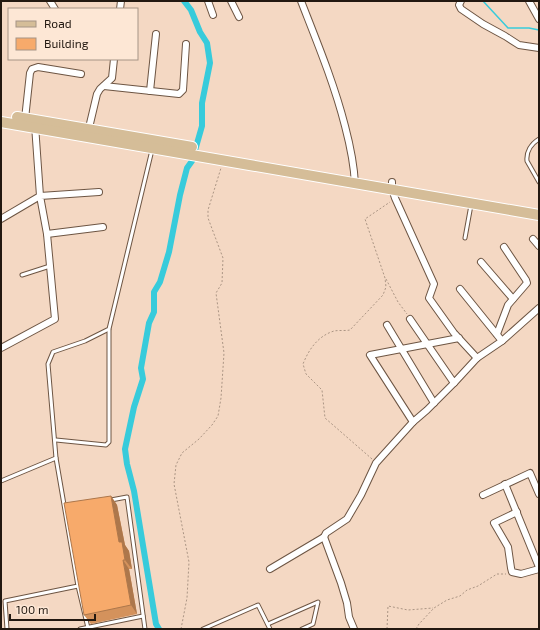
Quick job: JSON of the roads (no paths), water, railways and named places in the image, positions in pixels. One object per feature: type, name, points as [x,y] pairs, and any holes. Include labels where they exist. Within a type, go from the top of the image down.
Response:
[{"type":"main road","points":[[1,115],[25,119],[35,124]]},
{"type":"main road","points":[[1,122],[35,124],[183,149],[355,180],[393,190],[539,215]]},
{"type":"main road","points":[[393,190],[539,208]]},
{"type":"street","points":[[208,1],[213,15]]},
{"type":"street","points":[[231,1],[239,18]]},
{"type":"street","points":[[301,1],[328,69],[339,102],[348,136],[355,180]]},
{"type":"street","points":[[461,1],[459,5],[461,9],[483,24],[506,36],[519,45],[539,48]]},
{"type":"street","points":[[529,1],[539,19]]},
{"type":"street","points":[[150,91],[156,34]]},
{"type":"street","points":[[104,86],[176,94],[182,92],[186,44]]},
{"type":"street","points":[[88,133],[97,94],[112,78],[114,60]]},
{"type":"street","points":[[25,119],[30,73],[32,70],[38,67],[81,74]]},
{"type":"street","points":[[1,348],[55,319],[47,234],[40,196],[35,124]]},
{"type":"street","points":[[393,190],[434,284],[429,298],[458,338],[477,358]]},
{"type":"street","points":[[1,219],[40,196],[99,192]]},
{"type":"street","points":[[47,234],[103,227]]},
{"type":"street","points":[[533,238],[539,246]]},
{"type":"street","points":[[497,334],[508,305],[512,299],[526,286],[527,283],[504,247]]},
{"type":"street","points":[[481,262],[512,299]]},
{"type":"street","points":[[460,289],[502,341]]},
{"type":"street","points":[[270,569],[324,537],[326,533],[347,519],[361,495],[376,463],[413,422],[454,383],[477,358],[502,341],[539,308]]},
{"type":"street","points":[[410,319],[454,383]]},
{"type":"street","points":[[387,325],[434,403]]},
{"type":"street","points":[[413,422],[370,355],[458,338]]},
{"type":"street","points":[[483,494],[530,473],[539,494]]},
{"type":"street","points":[[505,484],[517,512],[539,568],[521,574],[512,572],[508,547],[494,523],[517,512]]},
{"type":"street","points":[[324,537],[341,583],[347,602],[349,618],[354,629]]},
{"type":"lane","points":[[539,140],[535,142],[527,153],[527,161],[539,182]]},
{"type":"lane","points":[[56,440],[106,445],[109,442],[109,329],[153,144]]},
{"type":"lane","points":[[465,238],[472,203]]},
{"type":"lane","points":[[22,275],[50,266]]},
{"type":"lane","points":[[88,628],[78,586],[56,458],[56,440],[48,364],[53,352],[85,341],[109,329]]},
{"type":"lane","points":[[1,481],[56,458]]},
{"type":"lane","points":[[104,502],[127,497],[145,629]]},
{"type":"lane","points":[[64,510],[72,508]]},
{"type":"lane","points":[[7,629],[5,601],[78,586]]},
{"type":"lane","points":[[268,624],[318,602],[313,624],[302,629]]},
{"type":"lane","points":[[203,629],[255,606],[260,608],[270,629]]},
{"type":"lane","points":[[80,629],[143,616]]},
{"type":"waterway","points":[[159,629],[156,624],[134,491],[125,449],[134,407],[143,379],[141,368],[149,323],[154,312],[154,292],[160,282],[169,252],[187,168],[192,161],[202,126],[202,103],[210,63],[207,43],[200,32],[191,10],[184,1]]},
{"type":"waterway","points":[[483,1],[508,28],[529,28],[539,30]]}]
